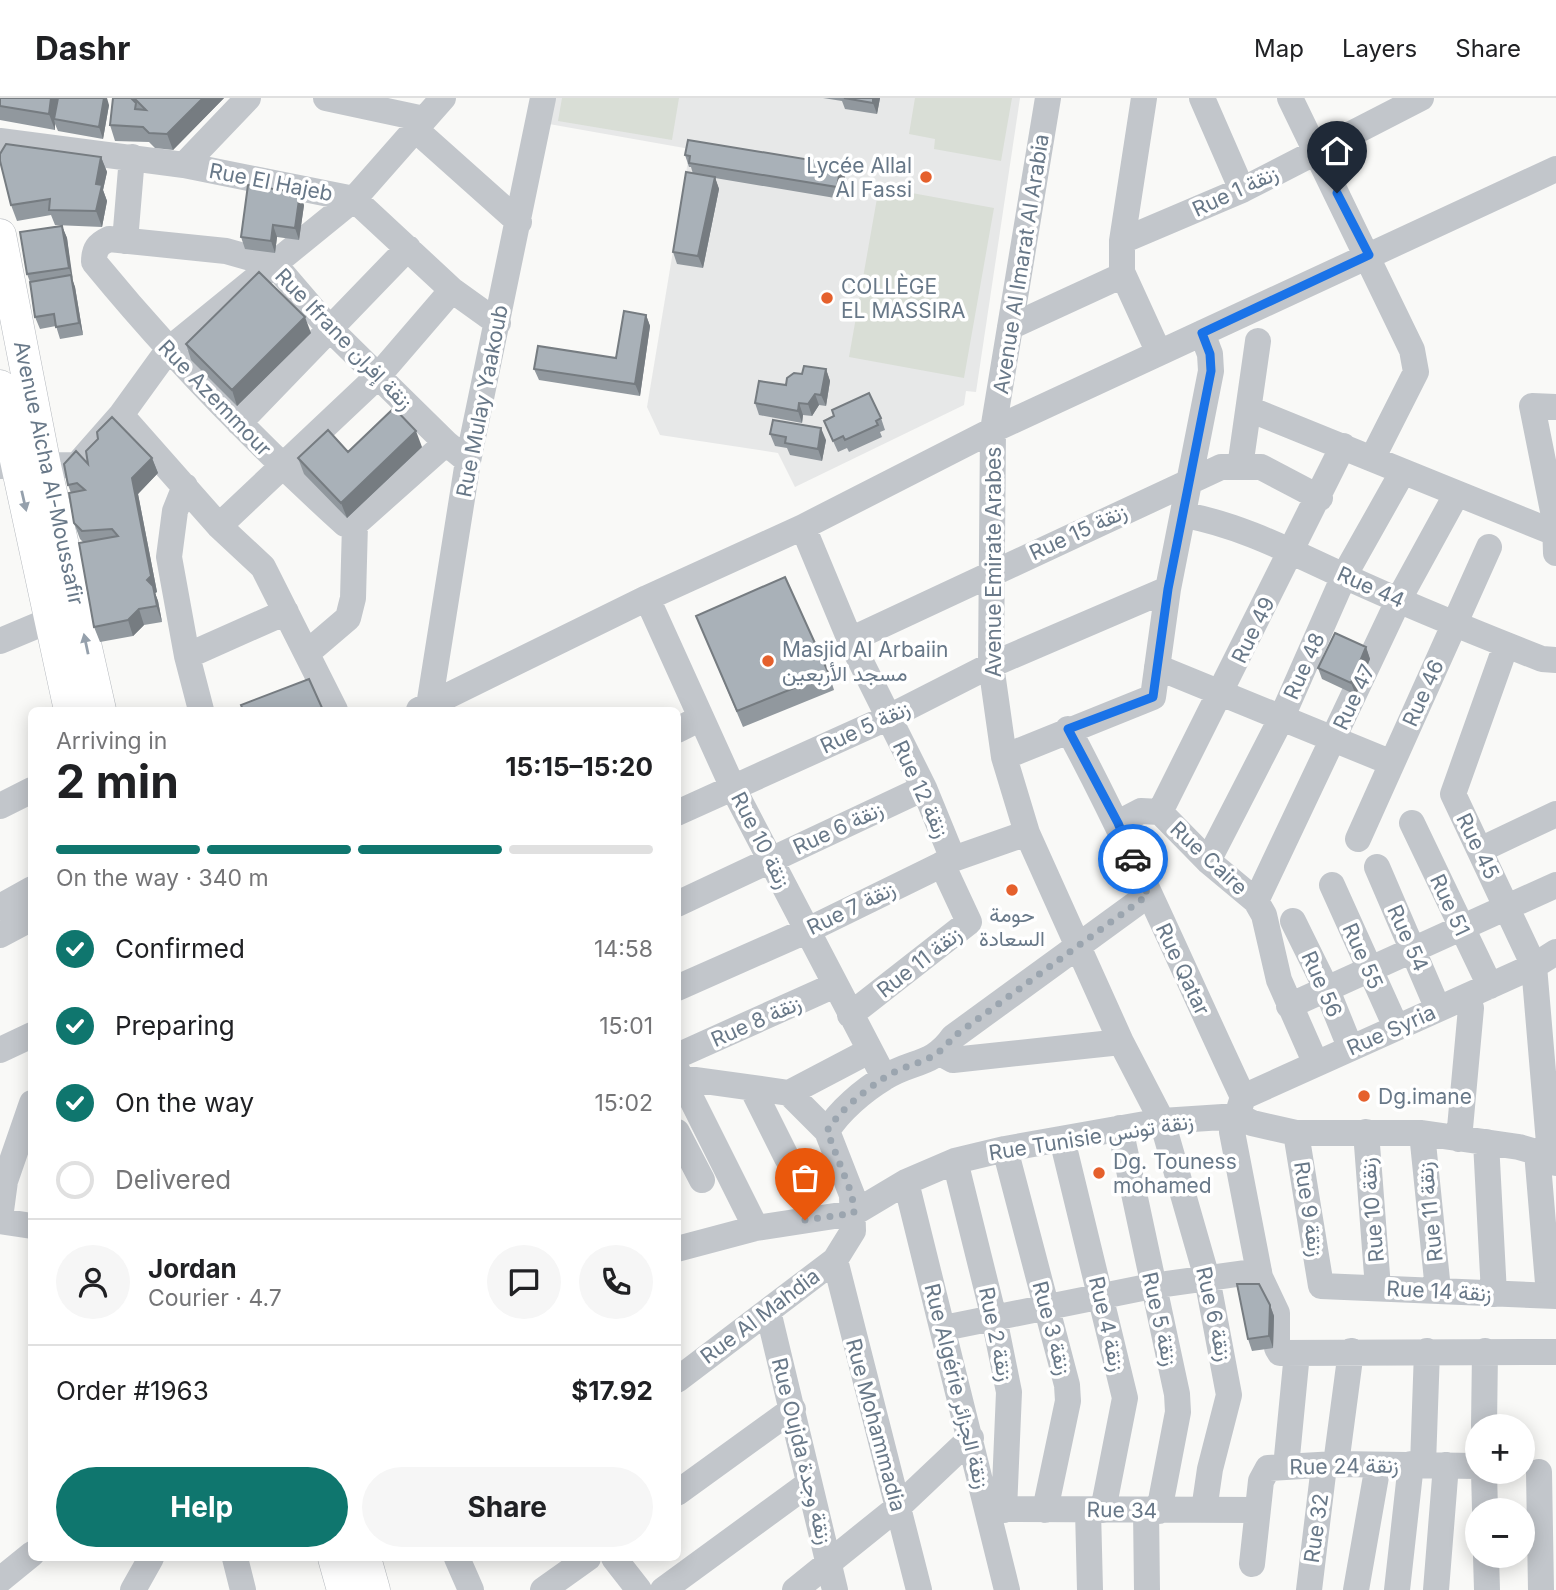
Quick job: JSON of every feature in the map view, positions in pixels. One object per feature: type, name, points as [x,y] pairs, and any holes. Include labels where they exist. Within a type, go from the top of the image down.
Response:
[{"type":"main road","name":"Avenue Aicha Al-Moussafir","points":[[0,236],[20,466]]},
{"type":"main road","name":"Avenue Aicha Al-Moussafir","points":[[0,386],[20,466],[64,614],[99,707]]},
{"type":"main road","name":"Avenue Aicha Al-Moussafir","points":[[64,614],[70,707]]},
{"type":"main road","points":[[335,1561],[343,1590]]},
{"type":"main road","points":[[366,1561],[374,1590]]},
{"type":"street","points":[[184,165],[248,98]]},
{"type":"street","points":[[326,98],[420,125],[519,222]]},
{"type":"street","points":[[20,466],[77,465],[121,415],[168,350],[354,199],[443,98]]},
{"type":"street","name":"Rue Mulay Yaakoub","points":[[426,707],[468,461],[543,98]]},
{"type":"street","name":"Avenue Al Imarat Al Arabia","points":[[993,430],[1048,98]]},
{"type":"street","points":[[1144,98],[1122,241],[1123,275],[1160,353]]},
{"type":"street","points":[[1202,98],[1242,190]]},
{"type":"street","points":[[1290,98],[1369,255],[1412,350],[1416,372],[1372,459]]},
{"type":"street","name":"Rue 1 زنقة","points":[[1122,241],[1242,190],[1421,98]]},
{"type":"street","name":"Rue El Hajeb","points":[[0,141],[184,165],[354,199],[452,290],[498,323]]},
{"type":"street","points":[[125,241],[132,157]]},
{"type":"street","points":[[430,707],[647,598],[803,527],[993,430],[1556,169]]},
{"type":"street","name":"Rue Ifrane زنقة إفران","points":[[94,262],[94,252],[99,244],[109,239],[226,251],[275,265],[329,328],[446,443],[468,461]]},
{"type":"street","points":[[239,423],[408,248]]},
{"type":"street","name":"Rue Azemmour","points":[[94,262],[168,350],[239,423],[281,465],[350,524]]},
{"type":"street","points":[[1010,327],[1123,275]]},
{"type":"street","points":[[219,526],[378,376],[452,290]]},
{"type":"street","points":[[1004,757],[1153,697],[1168,589],[1185,515],[1211,371],[1210,354],[1202,333]]},
{"type":"street","points":[[1258,341],[1240,467],[1261,467],[1320,498]]},
{"type":"street","points":[[1544,407],[1556,553]]},
{"type":"street","points":[[1249,409],[1555,533]]},
{"type":"street","points":[[121,415],[219,526],[262,567],[334,707]]},
{"type":"street","name":"Avenue Emirate Arabes","points":[[993,430],[991,665],[1004,757],[1027,833],[1121,1042],[1161,1121]]},
{"type":"street","points":[[307,653],[348,618],[354,598],[350,524],[446,443]]},
{"type":"street","name":"Rue 49","points":[[1160,812],[1320,498],[1343,446]]},
{"type":"street","name":"Rue 15 زنقة","points":[[850,640],[1192,478],[1221,467],[1240,467]]},
{"type":"street","name":"Rue 48","points":[[1208,861],[1281,719],[1344,576],[1402,473]]},
{"type":"street","points":[[185,486],[175,511],[169,557],[187,656],[200,707]]},
{"type":"street","name":"Rue 47","points":[[1256,901],[1399,599],[1456,495]]},
{"type":"street","name":"Rue 44","points":[[1185,515],[1222,522],[1292,549],[1344,576],[1453,624],[1542,659],[1556,660]]},
{"type":"street","name":"Rue 12 زنقة","points":[[803,527],[850,640],[924,788],[947,862]]},
{"type":"street","name":"Rue 46","points":[[1358,839],[1489,547]]},
{"type":"street","name":"Rue 5 زنقة","points":[[681,811],[887,718],[991,665],[1168,589]]},
{"type":"street","name":"Rue 10 زنقة","points":[[647,598],[733,788],[773,859],[806,931],[884,1077]]},
{"type":"street","points":[[187,656],[286,612]]},
{"type":"street","points":[[0,641],[64,614]]},
{"type":"street","name":"Rue 45","points":[[1506,645],[1453,794],[1507,907],[1545,959]]},
{"type":"street","points":[[1157,667],[1392,763]]},
{"type":"street","points":[[681,728],[701,718]]},
{"type":"street","name":"Rue Qatar","points":[[1068,729],[1118,823],[1240,1106]]},
{"type":"street","name":"Rue 6 زنقة","points":[[681,902],[924,788]]},
{"type":"street","points":[[1,795],[28,791]]},
{"type":"street","name":"Rue Caire","points":[[1118,823],[1142,811],[1160,812],[1208,861],[1256,901],[1264,915],[1279,980],[1315,1064]]},
{"type":"street","points":[[1480,850],[1556,814]]},
{"type":"street","name":"Rue 51","points":[[1412,823],[1461,928],[1478,991]]},
{"type":"street","name":"Rue 7 زنقة","points":[[681,986],[806,931],[947,862],[1027,833]]},
{"type":"street","name":"Rue 11 زنقة","points":[[850,1015],[969,922],[947,862]]},
{"type":"street","name":"Rue 54","points":[[1377,867],[1437,1009]]},
{"type":"street","points":[[1289,1006],[1556,885]]},
{"type":"street","name":"Rue 55","points":[[1332,886],[1396,1027]]},
{"type":"street","points":[[0,907],[28,891]]},
{"type":"street","points":[[827,1131],[834,1120],[884,1077],[942,1054],[953,1037],[1148,895]]},
{"type":"street","points":[[0,935],[28,920]]},
{"type":"street","name":"Rue 56","points":[[1293,921],[1327,990],[1350,1047]]},
{"type":"street","points":[[1545,959],[1550,1082],[1552,1296]]},
{"type":"street","name":"Rue Syria","points":[[1240,1106],[1350,1047],[1545,959]]},
{"type":"street","name":"Rue 8 زنقة","points":[[681,1067],[835,985]]},
{"type":"street","points":[[1459,1139],[1471,1009],[1478,991]]},
{"type":"street","points":[[0,1050],[28,1037]]},
{"type":"street","points":[[942,1054],[953,1060],[1121,1042]]},
{"type":"street","points":[[681,1069],[752,1088],[789,1093],[869,1051]]},
{"type":"street","points":[[681,1072],[756,1228]]},
{"type":"street","points":[[752,1088],[787,1158]]},
{"type":"street","points":[[789,1093],[827,1131],[852,1195],[854,1213]]},
{"type":"street","points":[[1240,1106],[1232,1132],[1259,1271],[1275,1304],[1277,1349],[1283,1353],[1556,1352]]},
{"type":"street","name":"Rue Tunisie زنقة تونس","points":[[681,1244],[756,1228],[854,1213],[906,1182],[956,1161],[1005,1149],[1240,1106],[1252,1122],[1296,1133],[1422,1133],[1486,1142],[1550,1157]]},
{"type":"street","points":[[28,1109],[9,1140],[0,1220],[28,1225]]},
{"type":"street","name":"Rue 6 زنقة","points":[[1161,1121],[1207,1278],[1229,1395],[1210,1469],[1204,1510]]},
{"type":"street","name":"Rue 5 زنقة","points":[[1120,1128],[1178,1403],[1152,1511],[1147,1590]]},
{"type":"street","name":"Rue 10 زنقة","points":[[1366,1132],[1378,1288]]},
{"type":"street","name":"Rue 9 زنقة","points":[[1296,1133],[1321,1286]]},
{"type":"street","name":"Rue 11 زنقة","points":[[1422,1133],[1438,1290]]},
{"type":"street","name":"Rue 4 زنقة","points":[[1062,1139],[1125,1404],[1095,1510],[1090,1590]]},
{"type":"street","points":[[681,1140],[702,1180]]},
{"type":"street","points":[[1486,1142],[1493,1294]]},
{"type":"street","name":"Rue 3 زنقة","points":[[1005,1149],[1067,1385],[1068,1401],[1045,1510]]},
{"type":"street","name":"Rue 2 زنقة","points":[[956,1161],[994,1318],[1010,1413],[996,1509]]},
{"type":"street","name":"Rue Algérie زنقة الجزائر","points":[[906,1182],[971,1438],[996,1509],[1007,1590]]},
{"type":"street","name":"Rue Al Mahdia","points":[[681,1372],[835,1260],[853,1231],[854,1213]]},
{"type":"street","name":"Rue Mohammadia","points":[[835,1260],[919,1590]]},
{"type":"street","points":[[944,1328],[1152,1286],[1259,1271]]},
{"type":"street","name":"Rue 14 زنقة","points":[[1321,1286],[1552,1296]]},
{"type":"street","name":"Rue Oujda زنقة وجدة","points":[[768,1311],[835,1590]]},
{"type":"street","name":"Rue 32","points":[[1308,1590],[1351,1351]]},
{"type":"street","points":[[1427,1351],[1427,1465],[1436,1590]]},
{"type":"street","points":[[1484,1414],[1485,1351]]},
{"type":"street","points":[[1286,1467],[1297,1353]]},
{"type":"street","points":[[681,1490],[793,1409]]},
{"type":"street","points":[[795,1590],[898,1507],[971,1438]]},
{"type":"street","name":"Rue 24 زنقة","points":[[1252,1564],[1257,1510],[1265,1470],[1330,1465],[1465,1466]]},
{"type":"street","points":[[1356,1590],[1378,1465]]},
{"type":"street","points":[[1397,1590],[1427,1465]]},
{"type":"street","points":[[1539,1472],[1541,1590]]},
{"type":"street","points":[[663,1590],[808,1484]]},
{"type":"street","name":"Rue 34","points":[[996,1509],[1257,1510]]},
{"type":"street","points":[[0,1580],[28,1557]]},
{"type":"street","points":[[236,1561],[243,1590]]},
{"type":"street","points":[[458,1561],[471,1590]]},
{"type":"street","points":[[542,1590],[584,1561]]},
{"type":"street","points":[[616,1561],[639,1590]]},
{"type":"street","points":[[1486,1568],[1486,1590]]},
{"type":"shaded area","name":"COLLÈGE EL MASSIRA","points":[[553,98],[1020,98],[976,392],[966,391],[964,405],[795,487],[778,453],[660,435],[647,407],[690,149],[549,124]]},
{"type":"shaded area","points":[[562,98],[679,98],[672,140],[558,121]]},
{"type":"shaded area","points":[[915,98],[1012,98],[1001,161],[934,149],[935,139],[909,134]]},
{"type":"shaded area","points":[[879,187],[994,208],[964,378],[849,357]]},
{"type":"building","points":[[0,98],[51,98],[49,114],[0,106]]},
{"type":"building","points":[[58,98],[104,98],[99,127],[54,119]]},
{"type":"building","points":[[113,98],[131,98],[136,103],[135,109],[146,110],[134,98],[203,98],[167,134],[149,133],[143,127],[110,125]]},
{"type":"building","points":[[844,98],[873,98],[873,103]]},
{"type":"building","points":[[688,140],[841,165],[837,187],[689,163],[690,156],[685,155]]},
{"type":"building","points":[[6,144],[101,157],[96,184],[102,185],[96,211],[49,210],[50,199],[11,205],[0,161],[0,154]]},
{"type":"building","points":[[686,172],[715,177],[698,256],[673,252]]},
{"type":"building","points":[[248,185],[300,193],[295,228],[273,225],[271,241],[241,237]]},
{"type":"building","points":[[62,226],[69,268],[27,274],[20,232]]},
{"type":"building","points":[[259,272],[305,317],[232,390],[186,344]]},
{"type":"building","points":[[71,275],[79,323],[56,327],[54,314],[35,317],[30,282]]},
{"type":"building","points":[[624,311],[646,315],[635,384],[534,369],[538,346],[616,358]]},
{"type":"building","points":[[804,366],[826,369],[821,395],[815,394],[808,404],[799,403],[798,411],[755,403],[759,381],[786,385],[787,378],[794,373],[802,374]]},
{"type":"building","points":[[869,393],[881,418],[876,421],[878,425],[845,440],[843,436],[833,441],[824,421],[834,416],[832,410]]},
{"type":"building","points":[[394,408],[416,431],[341,503],[298,458],[328,430],[348,452]]},
{"type":"building","points":[[112,417],[152,458],[132,478],[151,576],[147,580],[153,586],[157,606],[139,609],[128,620],[94,627],[79,543],[118,536],[112,529],[82,531],[74,523],[69,493],[85,490],[77,483],[68,485],[64,464],[76,451],[88,464],[86,451],[98,439],[97,432]]},
{"type":"building","points":[[773,420],[821,428],[818,449],[785,443],[786,437],[770,434]]},
{"type":"building","name":"Masjid Al Arbaiin مسجد الأربعين","points":[[785,577],[829,674],[737,711],[696,616]]},
{"type":"building","points":[[1335,633],[1366,647],[1351,683],[1318,668]]},
{"type":"building","points":[[309,679],[322,707],[242,707],[241,705]]},
{"type":"building","points":[[1237,1284],[1259,1284],[1270,1305],[1269,1336],[1248,1339]]},
{"type":"way so far","points":[[805,1220],[854,1213],[852,1195],[827,1131],[834,1120],[884,1077],[942,1054],[953,1037],[1148,895],[1133,859]]},
{"type":"place","name":"Lycée Allal Al Fassi","points":[[926,177]]},
{"type":"place","name":"COLLÈGE EL MASSIRA","points":[[827,298]]},
{"type":"place","name":"Masjid Al Arbaiin مسجد الأربعين","points":[[768,661]]},
{"type":"place","name":"حومة السعادة","points":[[1012,890]]},
{"type":"place","name":"Dg.imane","points":[[1364,1096]]},
{"type":"place","name":"Dg. Touness mohamed","points":[[1099,1173]]},
{"type":"route","points":[[1133,859],[1118,823],[1068,729],[1153,697],[1168,589],[1211,371],[1210,354],[1202,333],[1369,255],[1337,193]]}]
